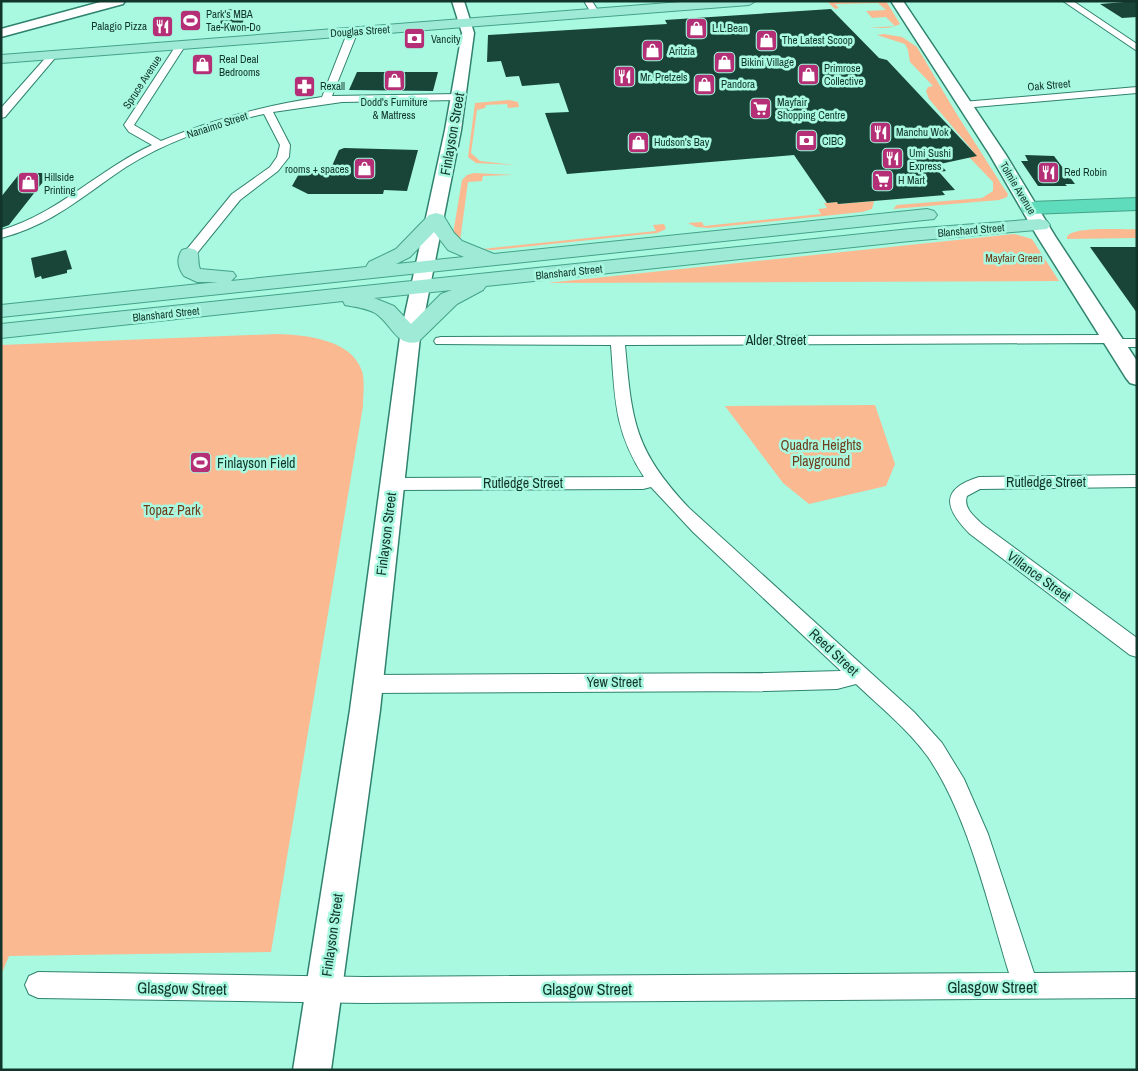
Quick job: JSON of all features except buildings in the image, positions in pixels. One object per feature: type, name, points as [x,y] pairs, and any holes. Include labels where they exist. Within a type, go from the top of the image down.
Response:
[{"type":"highway","name":"Blanshard Street","points":[[1035,216],[1137,204]]},
{"type":"highway","name":"Blanshard Street","points":[[1035,216],[1137,222]]},
{"type":"main road","name":"Finlayson Street","points":[[312,1070],[369,684],[410,337],[419,287],[436,219],[468,33],[458,1]]},
{"type":"main road","name":"Douglas Street","points":[[1,59],[596,14],[715,2],[749,1]]},
{"type":"main road","name":"Tolmie Avenue","points":[[897,1],[998,155],[1137,378]]},
{"type":"main road","points":[[1,33],[116,2]]},
{"type":"main road","points":[[877,219],[891,203]]},
{"type":"main road","name":"Blanshard Street","points":[[1007,209],[1035,216]]},
{"type":"main road","name":"Blanshard Street","points":[[1,331],[419,287],[497,269],[877,219],[943,213]]},
{"type":"main road","name":"Blanshard Street","points":[[1,311],[424,267],[497,269],[910,235],[1035,216]]},
{"type":"main road","points":[[329,297],[365,301],[388,310],[410,337],[449,299],[469,289],[497,269],[448,241],[436,219],[398,257],[374,267],[346,275]]},
{"type":"main road","points":[[189,254],[188,264],[191,272],[197,276],[254,276],[287,280]]},
{"type":"main road","points":[[130,297],[166,278],[189,254]]},
{"type":"street","points":[[588,1],[596,14]]},
{"type":"street","points":[[1067,1],[1137,48]]},
{"type":"street","points":[[326,100],[353,31]]},
{"type":"street","name":"Spruce Avenue","points":[[160,145],[133,130],[129,125],[180,46]]},
{"type":"street","points":[[1,115],[52,56]]},
{"type":"street","name":"Oak Street","points":[[963,104],[1137,90]]},
{"type":"street","name":"Nanaimo Street","points":[[1,234],[33,225],[49,217],[111,172],[160,145],[196,131],[267,110],[326,100],[458,97]]},
{"type":"street","points":[[189,254],[210,226],[236,197],[274,170],[283,158],[285,145],[267,110]]},
{"type":"street","name":"Alder Street","points":[[442,341],[1113,341],[1137,343]]},
{"type":"street","name":"Reed Street","points":[[618,341],[626,424],[633,444],[653,480],[689,516],[907,718],[934,750],[956,786],[977,834],[1026,986]]},
{"type":"street","name":"Rutledge Street","points":[[392,484],[643,483],[653,480]]},
{"type":"street","name":"Rutledge Street","points":[[959,492],[965,487],[979,482],[1137,481]]},
{"type":"street","name":"Villance Street","points":[[959,492],[957,500],[959,511],[976,529],[1137,649]]},
{"type":"street","name":"Yew Street","points":[[369,684],[837,680],[859,675]]},
{"type":"street","name":"Glasgow Street","points":[[38,985],[324,990],[1137,985]]},
{"type":"green space","points":[[886,1],[900,24],[895,26],[886,17],[872,18],[866,11],[886,10],[878,3],[835,4],[839,8],[835,9],[828,2]]},
{"type":"green space","points":[[895,26],[885,28],[869,28]]},
{"type":"green space","points":[[884,34],[902,37],[917,47],[956,113],[1008,194],[1007,197],[999,200],[893,209],[897,205],[982,198],[993,191],[993,182],[969,157],[973,151],[929,99],[926,91],[928,87],[933,86],[910,62],[905,44],[877,35]]},
{"type":"green space","points":[[509,100],[518,102],[519,107],[508,108],[507,104],[486,105],[485,108],[477,110],[471,153],[480,161],[515,165],[476,163],[468,157],[475,103]]},
{"type":"green space","points":[[474,173],[513,175],[483,176],[482,181],[468,182],[460,241],[453,234],[462,180],[467,175]]},
{"type":"green space","points":[[874,201],[872,209],[862,212],[708,228],[696,227],[688,223],[702,222],[704,226],[821,214],[818,209],[827,208],[824,203],[837,202],[839,204]]},
{"type":"green space","points":[[664,224],[666,229],[657,233],[493,250],[482,249],[656,231],[653,225]]},
{"type":"green space","points":[[1137,229],[1137,238],[1067,239],[1067,236],[1080,231]]},
{"type":"green space","name":"Mayfair Green","points":[[1014,234],[1032,239],[1059,281],[547,283]]},
{"type":"green space","name":"Topaz Park","points":[[277,334],[314,338],[338,345],[356,360],[362,371],[364,389],[363,406],[271,952],[9,956],[1,975],[1,345]]},
{"type":"green space","name":"Quadra Heights Playground","points":[[875,405],[895,464],[886,486],[809,504],[783,483],[725,406]]},
{"type":"place","name":"Park's MBA Tae-Kwon-Do","points":[[190,20]]},
{"type":"place","name":"Palagio Pizza","points":[[163,26]]},
{"type":"place","name":"L.L.Bean","points":[[696,28]]},
{"type":"place","name":"Vancity","points":[[415,39]]},
{"type":"place","name":"The Latest Scoop","points":[[766,40]]},
{"type":"place","name":"Aritzia","points":[[653,51]]},
{"type":"place","name":"Bikini Village","points":[[725,62]]},
{"type":"place","name":"Real Deal Bedrooms","points":[[203,65]]},
{"type":"place","name":"Primrose Collective","points":[[808,74]]},
{"type":"place","name":"Mr. Pretzels","points":[[624,77]]},
{"type":"place","name":"Dodd's Furniture & Mattress","points":[[394,81]]},
{"type":"place","name":"Pandora","points":[[705,84]]},
{"type":"place","name":"Rexall","points":[[304,86]]},
{"type":"place","name":"Mayfair Shopping Centre","points":[[761,108]]},
{"type":"place","name":"Manchu Wok","points":[[880,132]]},
{"type":"place","name":"CIBC","points":[[806,141]]},
{"type":"place","name":"Hudson's Bay","points":[[638,142]]},
{"type":"place","name":"Umi Sushi Express","points":[[893,159]]},
{"type":"place","name":"rooms + spaces","points":[[365,169]]},
{"type":"place","name":"Red Robin","points":[[1048,172]]},
{"type":"place","name":"H Mart","points":[[882,180]]},
{"type":"place","name":"Hillside Printing","points":[[28,183]]},
{"type":"place","name":"Finlayson Field","points":[[201,463]]}]
